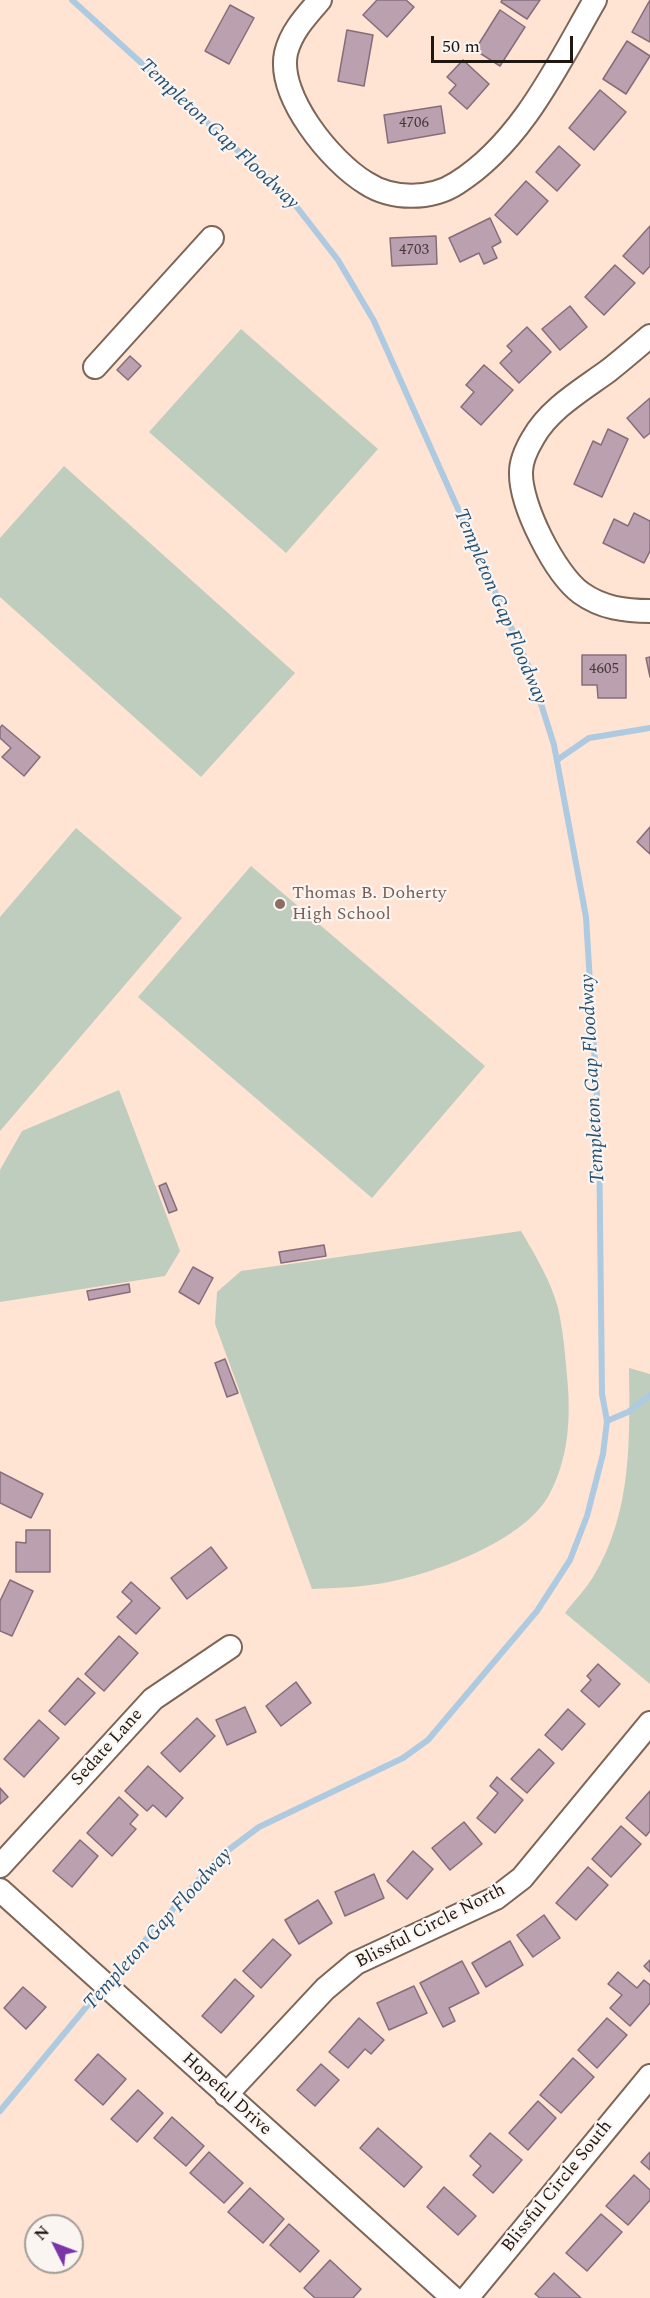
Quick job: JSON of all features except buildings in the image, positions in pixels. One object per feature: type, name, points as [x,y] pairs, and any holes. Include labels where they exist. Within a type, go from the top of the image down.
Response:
[{"type":"street","points":[[320,0],[294,31],[286,54],[286,76],[291,94],[302,116],[322,142],[348,169],[367,184],[388,192],[411,196],[434,194],[456,184],[507,139],[543,89],[596,0]]},
{"type":"street","points":[[95,367],[212,238]]},
{"type":"street","points":[[650,336],[550,416],[534,435],[521,470],[522,488],[528,508],[542,539],[563,575],[580,592],[601,604],[625,611],[650,611]]},
{"type":"street","name":"Sedate Lane","points":[[0,1866],[153,1699],[230,1647]]},
{"type":"street","name":"Blissful Circle North","points":[[226,2095],[325,1989],[356,1963],[496,1898],[522,1878],[650,1723]]},
{"type":"street","name":"Hopeful Drive","points":[[0,1890],[453,2298]]},
{"type":"street","name":"Blissful Circle South","points":[[467,2298],[650,2076]]},
{"type":"green space","points":[[241,329],[378,449],[286,553],[149,432]]},
{"type":"green space","points":[[64,466],[295,673],[201,777],[0,597],[0,538]]},
{"type":"green space","points":[[76,828],[182,918],[0,1131],[0,917]]},
{"type":"green space","points":[[251,866],[485,1066],[372,1198],[138,997]]},
{"type":"green space","points":[[119,1090],[180,1251],[165,1276],[0,1302],[0,1170],[22,1131]]},
{"type":"green space","points":[[521,1231],[542,1268],[555,1298],[565,1350],[569,1407],[567,1437],[561,1467],[549,1495],[537,1512],[520,1527],[476,1553],[451,1563],[404,1579],[384,1583],[312,1589],[215,1324],[217,1292],[241,1271]]},
{"type":"green space","points":[[629,1368],[650,1374],[650,1684],[565,1613],[587,1586],[606,1553],[622,1502],[628,1448]]},
{"type":"waterway","name":"Templeton Gap Floodway","points":[[0,2111],[87,2006],[219,1857],[259,1827],[403,1758],[428,1740],[537,1611],[570,1560],[587,1516],[603,1454],[607,1421],[602,1394],[599,1130],[586,917],[554,745],[531,672],[374,321],[338,260],[289,197],[72,0]]},
{"type":"waterway","points":[[557,760],[589,738],[650,728]]},
{"type":"waterway","name":"Templeton Gap Floodway","points":[[607,1421],[628,1412],[650,1395]]},
{"type":"place","name":"Thomas B. Doherty High School","points":[[280,904]]}]
